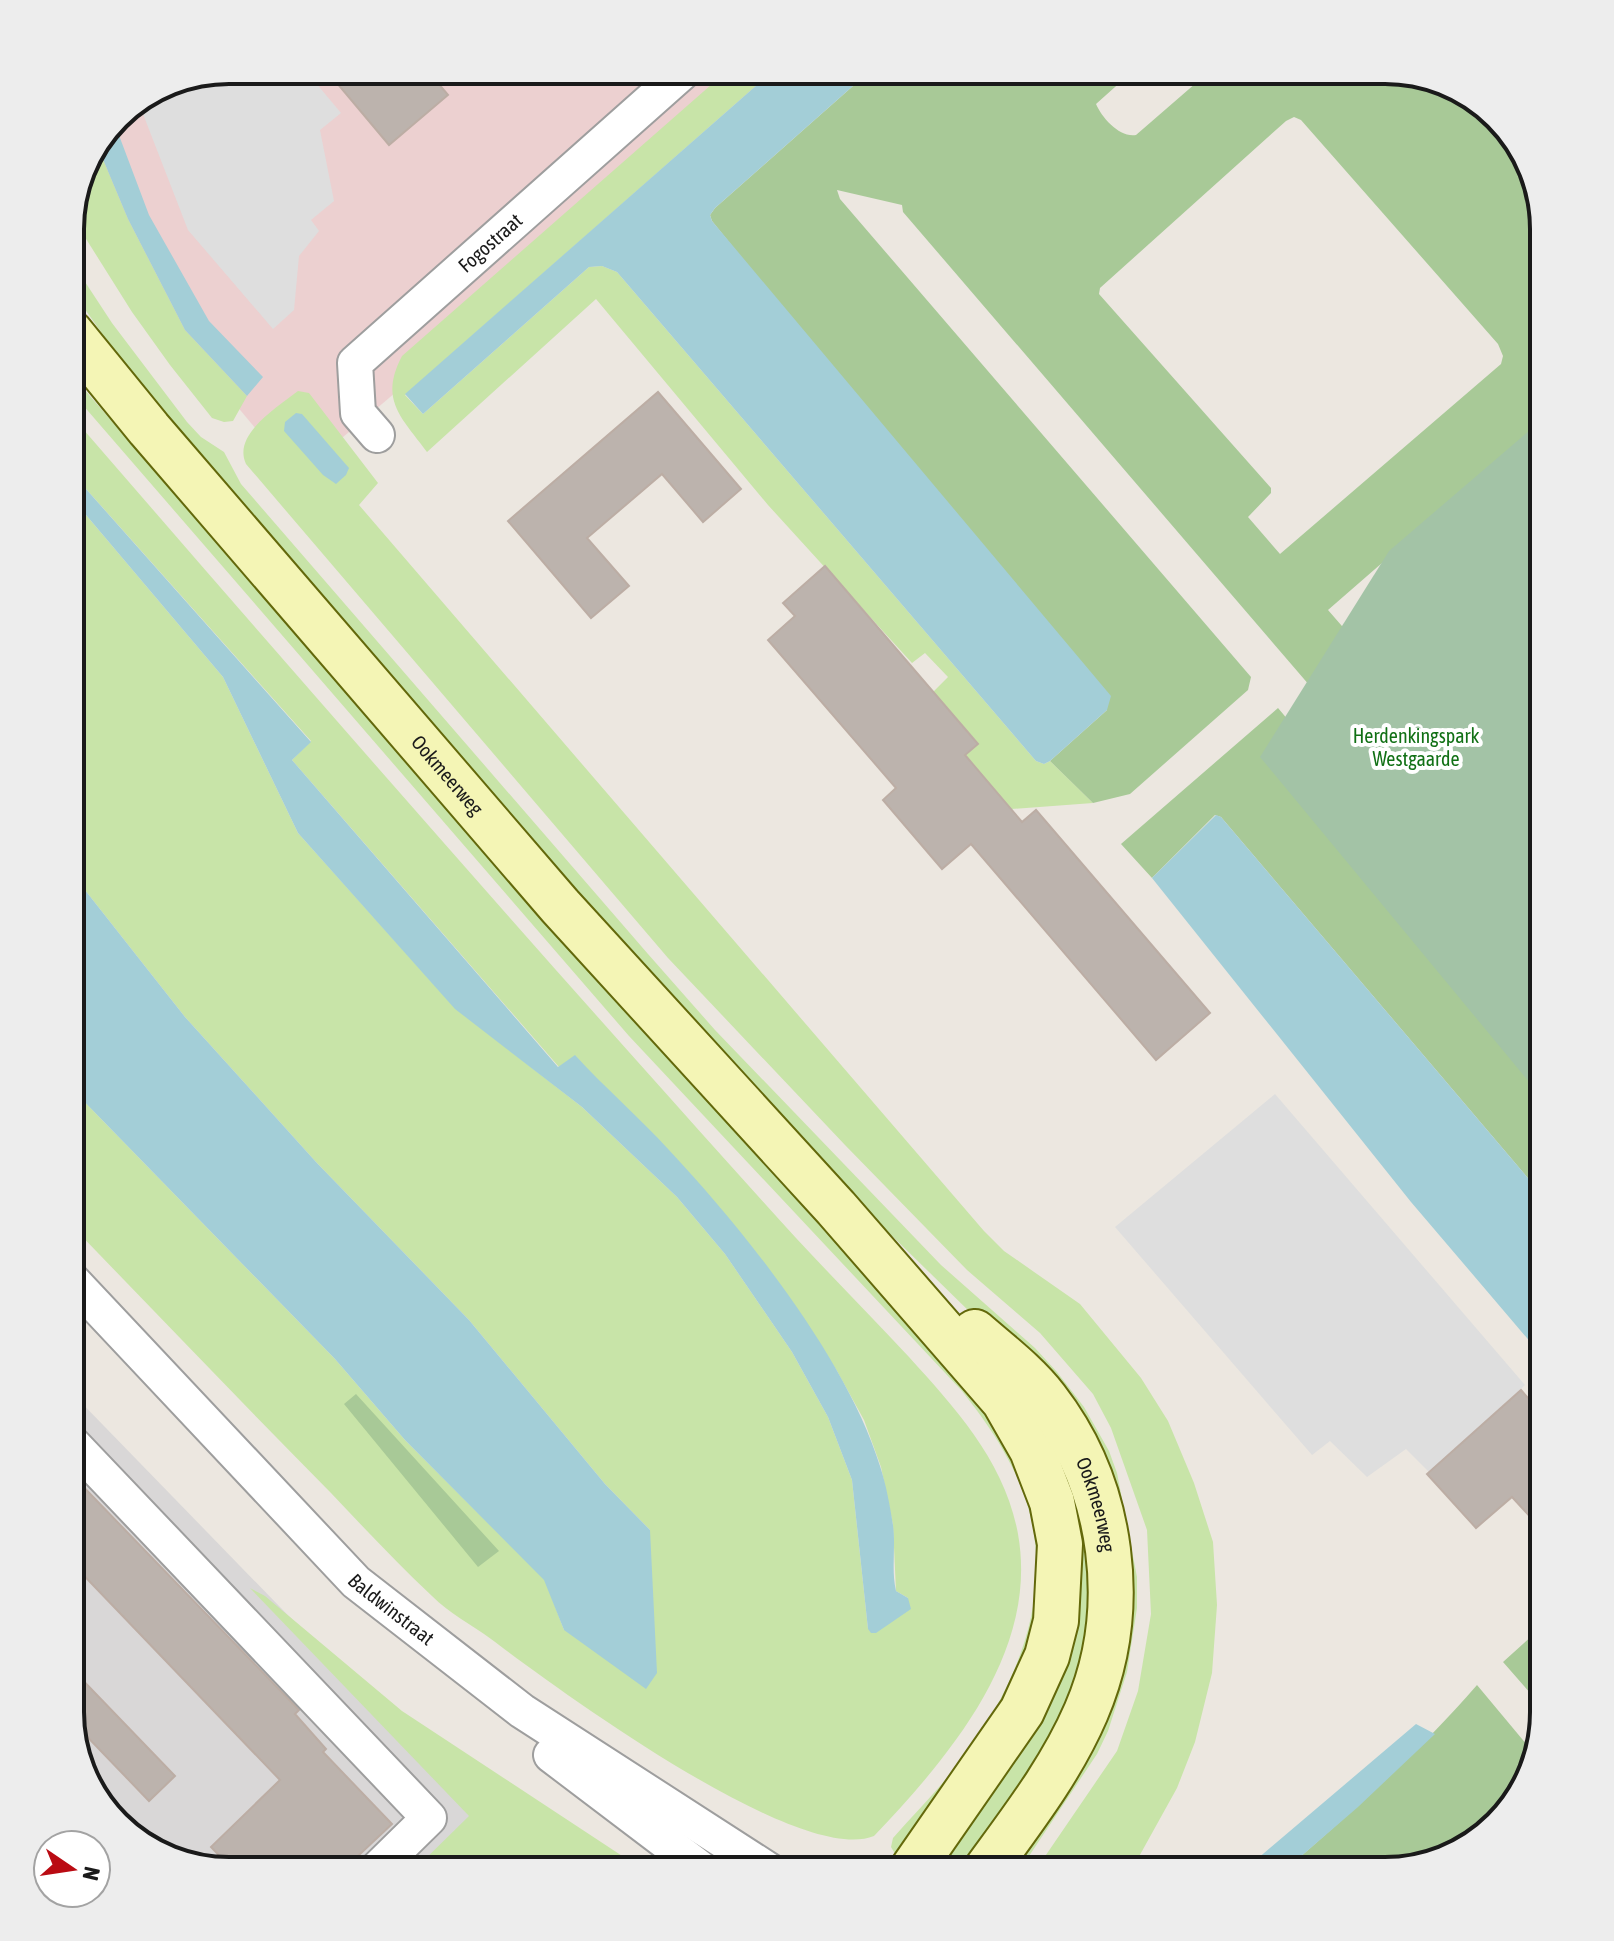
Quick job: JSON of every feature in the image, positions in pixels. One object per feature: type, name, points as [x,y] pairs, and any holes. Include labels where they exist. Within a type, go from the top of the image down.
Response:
[{"type":"main road","name":"Ookmeerweg","points":[[84,349],[149,429],[560,906],[836,1208],[1004,1401],[1032,1450],[1052,1502],[1060,1544],[1056,1621],[1036,1684],[1022,1711],[921,1857]]},
{"type":"main road","name":"Ookmeerweg","points":[[836,1208],[1029,1380],[1046,1399],[1081,1459],[1101,1511],[1110,1551],[1112,1591],[1108,1632],[1088,1709],[1052,1779],[995,1857]]},
{"type":"street","name":"Fogostraat","points":[[377,435],[358,413],[355,363],[669,84]]},
{"type":"street","name":"Baldwinstraat","points":[[84,1293],[356,1582],[522,1711],[748,1857]]},
{"type":"street","name":"Baldwinstraat","points":[[84,1327],[369,1618],[686,1857]]},
{"type":"street","points":[[84,1456],[429,1818],[389,1857]]},
{"type":"shaded area","points":[[229,84],[759,84],[296,477],[180,338],[94,175],[108,148],[126,126],[148,108],[173,95],[210,85]]},
{"type":"shaded area","points":[[317,84],[341,113],[320,130],[334,201],[311,220],[319,231],[299,256],[294,310],[273,329],[188,230],[142,112],[173,95],[210,85]]},
{"type":"shaded area","points":[[1275,1094],[1525,1385],[1430,1473],[1406,1449],[1367,1477],[1330,1441],[1312,1455],[1115,1227]]},
{"type":"shaded area","points":[[84,1405],[482,1815],[455,1857],[229,1857],[210,1856],[173,1846],[156,1838],[126,1815],[99,1776],[85,1731]]},
{"type":"green space","points":[[712,84],[758,84],[405,395],[423,414],[589,267],[602,266],[617,272],[1036,761],[1044,764],[1050,761],[1093,803],[1011,809],[965,755],[978,743],[933,692],[948,677],[925,653],[912,663],[768,505],[596,299],[427,452],[402,418],[393,396],[395,371],[402,356]]},
{"type":"green space","points":[[855,84],[1118,84],[1096,104],[1112,126],[1130,135],[1136,135],[1195,84],[1395,84],[1414,87],[1458,103],[1488,126],[1506,148],[1519,173],[1529,210],[1530,229],[1530,434],[1328,610],[1368,656],[1310,686],[903,212],[902,205],[837,190],[840,199],[1251,677],[1248,690],[1130,794],[1093,803],[1050,761],[1107,710],[710,215]],"holes":[[[1294,117],[1301,120],[1498,344],[1503,356],[1501,364],[1280,554],[1248,517],[1271,493],[1271,488],[1099,294],[1100,288]]]},
{"type":"green space","points":[[103,158],[128,219],[185,330],[247,396],[233,421],[212,418],[132,312],[84,236],[89,191]]},
{"type":"green space","points":[[84,280],[112,323],[187,422],[201,437],[224,452],[241,484],[715,1030],[941,1265],[1035,1348],[1084,1407],[1109,1451],[1117,1473],[1137,1577],[1137,1608],[1127,1672],[1108,1731],[1097,1754],[1028,1857],[1006,1857],[1124,1592],[973,1315],[886,1230],[657,987],[175,428],[84,308]]},
{"type":"green space","points":[[84,389],[960,1367],[1038,1492],[1039,1647],[897,1857],[891,1847],[893,1838],[962,1759],[1005,1691],[1031,1617],[1036,1579],[1035,1540],[1026,1501],[1005,1453],[962,1391],[629,1036],[84,406]]},
{"type":"green space","points":[[298,391],[309,393],[378,483],[359,505],[984,1231],[1004,1251],[1080,1304],[1141,1378],[1168,1421],[1194,1483],[1213,1542],[1217,1605],[1212,1673],[1195,1742],[1177,1788],[1139,1857],[1045,1857],[1117,1751],[1138,1691],[1151,1614],[1147,1530],[1111,1428],[1093,1394],[1040,1333],[967,1270],[668,958],[246,464],[243,453],[245,442],[269,413]]},
{"type":"green space","points":[[84,430],[637,1061],[796,1238],[927,1377],[961,1417],[990,1460],[1012,1508],[1018,1534],[1021,1578],[1015,1620],[1002,1660],[958,1736],[932,1772],[874,1836],[839,1838],[792,1825],[737,1800],[621,1731],[446,1608],[419,1584],[84,1238],[84,1101],[335,1359],[405,1440],[545,1580],[564,1630],[650,1530],[605,1484],[469,1320],[316,1162],[185,1017],[84,889],[84,513],[223,677],[298,833],[455,1008],[582,1107],[677,1197],[725,1254],[792,1352],[828,1417],[852,1480],[868,1629],[908,1598],[896,1591],[893,1525],[881,1467],[864,1420],[837,1371],[794,1306],[575,1056],[559,1067],[292,760],[311,741],[84,487]]},
{"type":"green space","name":"Herdenkingspark Westgaarde","points":[[1530,430],[1530,1083],[1260,757],[1389,551]]},
{"type":"green space","points":[[1278,708],[1530,1006],[1530,1181],[1221,817],[1215,815],[1152,878],[1121,844]]},
{"type":"green space","points":[[356,1394],[499,1551],[478,1567],[344,1404]]},
{"type":"green space","points":[[1063,1491],[1090,1513],[1091,1667],[984,1857],[936,1857],[1023,1732]]},
{"type":"green space","points":[[250,1588],[265,1596],[402,1711],[624,1857],[427,1857],[469,1816]]},
{"type":"green space","points":[[1530,1638],[1530,1693],[1503,1662]]},
{"type":"green space","points":[[1477,1685],[1526,1744],[1511,1785],[1488,1815],[1458,1838],[1423,1852],[1385,1857],[1300,1857],[1335,1827],[1432,1734]]},
{"type":"water","points":[[758,84],[855,84],[715,208],[710,215],[712,221],[1111,696],[1107,710],[1050,761],[1044,764],[1036,761],[617,272],[602,266],[589,267],[423,414],[405,394]]},
{"type":"water","points":[[119,135],[149,215],[209,321],[263,377],[247,396],[185,330],[128,219],[103,158]]},
{"type":"water","points":[[296,413],[302,414],[349,468],[336,484],[323,475],[284,431],[285,422]]},
{"type":"water","points":[[84,487],[311,742],[292,760],[558,1067],[575,1055],[699,1182],[791,1298],[819,1340],[865,1425],[889,1503],[894,1533],[896,1591],[908,1598],[911,1609],[876,1633],[868,1629],[852,1480],[828,1417],[792,1352],[725,1254],[677,1197],[582,1107],[455,1009],[298,833],[223,677],[84,513]]},
{"type":"water","points":[[1216,815],[1221,817],[1530,1181],[1530,1342],[1411,1202],[1152,878]]},
{"type":"water","points":[[84,889],[185,1017],[316,1162],[469,1320],[605,1484],[650,1530],[657,1673],[646,1689],[564,1630],[544,1580],[405,1440],[335,1359],[84,1101]]},
{"type":"water","points":[[1416,1724],[1435,1734],[1300,1857],[1259,1857]]},
{"type":"building","points":[[338,84],[439,84],[448,95],[389,145]]},
{"type":"building","points":[[658,392],[741,489],[703,522],[662,474],[587,538],[629,586],[591,618],[508,521]]},
{"type":"building","points":[[825,566],[978,744],[965,755],[1022,822],[1036,810],[1210,1013],[1156,1060],[971,844],[942,869],[883,800],[896,788],[768,640],[795,616],[783,603]]},
{"type":"building","points":[[1521,1390],[1530,1400],[1530,1517],[1512,1497],[1476,1528],[1427,1474]]},
{"type":"building","points":[[84,1487],[299,1710],[295,1714],[326,1749],[323,1752],[392,1824],[357,1857],[220,1857],[211,1847],[280,1780],[84,1576]]},
{"type":"building","points":[[84,1682],[175,1776],[149,1801],[86,1735]]}]
